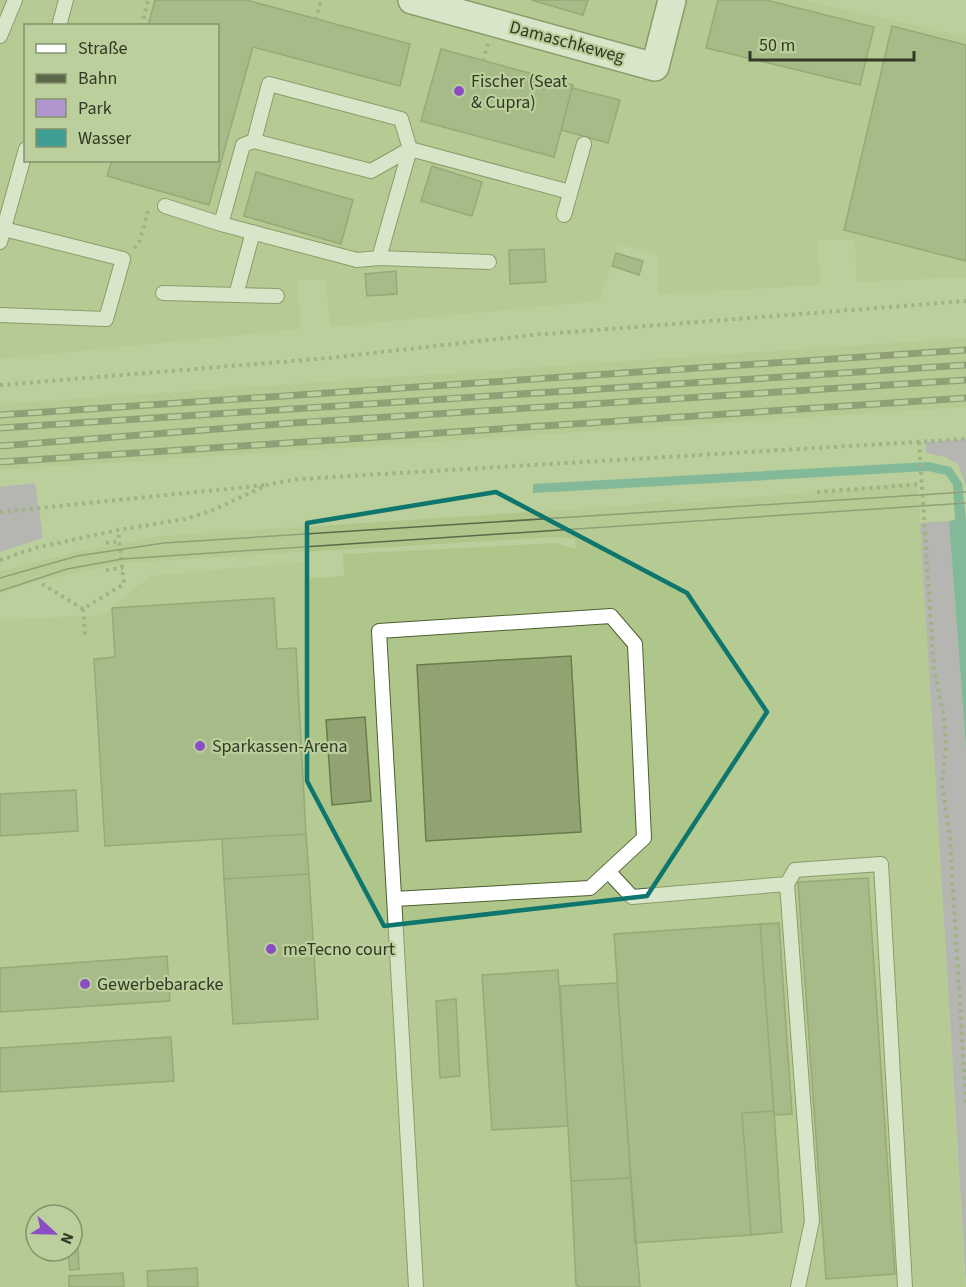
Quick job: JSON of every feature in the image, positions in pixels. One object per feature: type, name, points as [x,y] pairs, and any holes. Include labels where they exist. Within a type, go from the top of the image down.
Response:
[{"type":"street","name":"Damaschkeweg","points":[[412,0],[655,67],[672,0]]},
{"type":"lane","points":[[0,36],[15,0]]},
{"type":"lane","points":[[60,24],[66,0]]},
{"type":"lane","points":[[254,141],[268,84],[402,119],[410,149],[379,258]]},
{"type":"lane","points":[[221,224],[243,145],[254,141],[370,171],[410,149],[570,192]]},
{"type":"lane","points":[[564,215],[584,144]]},
{"type":"lane","points":[[0,315],[106,320],[123,259],[2,235],[5,207],[24,155]]},
{"type":"lane","points":[[165,207],[357,260],[379,258],[489,262]]},
{"type":"lane","points":[[236,295],[253,232]]},
{"type":"lane","points":[[162,293],[277,296]]},
{"type":"lane","points":[[394,899],[590,888],[644,838],[635,644],[611,616],[379,631],[394,899],[416,1287]]},
{"type":"lane","points":[[798,1287],[812,1221],[787,884],[795,870],[881,864],[905,1287]]},
{"type":"lane","points":[[608,872],[632,897],[787,884]]},
{"type":"path","points":[[142,24],[148,0]]},
{"type":"path","points":[[316,20],[321,0]]},
{"type":"path","points":[[139,243],[150,202]]},
{"type":"path","points":[[0,385],[329,358],[532,335],[966,301]]},
{"type":"path","points":[[0,512],[31,506],[269,484],[300,479],[966,439]]},
{"type":"path","points":[[919,442],[934,669],[944,717],[946,745],[942,783],[950,838],[966,1105]]},
{"type":"path","points":[[0,560],[34,548],[118,530],[185,519],[212,511],[269,484]]},
{"type":"path","points":[[817,492],[922,484]]},
{"type":"path","points":[[83,609],[124,584],[118,530]]},
{"type":"path","points":[[106,543],[120,541]]},
{"type":"path","points":[[106,570],[123,568]]},
{"type":"path","points":[[42,585],[83,609]]},
{"type":"path","points":[[83,609],[85,635]]},
{"type":"highlighted area","points":[[496,492],[687,593],[767,712],[647,896],[384,926],[307,781],[307,523]]},
{"type":"shaded area","points":[[0,0],[801,0],[966,37],[966,277],[857,282],[855,240],[818,239],[820,285],[659,294],[658,255],[618,244],[599,301],[330,327],[326,279],[298,280],[300,329],[0,359]]},
{"type":"shaded area","points":[[966,338],[966,407],[0,470],[0,404]]},
{"type":"shaded area","points":[[918,483],[965,1287],[0,1287],[0,620],[103,615],[150,576],[303,562],[304,579],[344,576],[343,554],[556,543],[576,549],[575,539],[555,537],[123,563],[42,580],[0,593],[0,572],[77,552],[161,536],[625,506],[672,500],[674,504]]},
{"type":"green space","points":[[966,439],[966,486],[958,464],[945,457],[926,453],[926,442]]},
{"type":"green space","points":[[35,483],[43,538],[0,552],[0,487]]},
{"type":"green space","points":[[949,521],[966,748],[966,1287],[920,523]]},
{"type":"water","points":[[928,462],[951,467],[962,483],[966,520],[966,748],[949,521],[955,520],[953,485],[946,475],[928,471],[533,493],[533,484]]},
{"type":"building","points":[[155,0],[246,0],[410,44],[400,86],[253,47],[209,205],[107,176],[111,162],[219,162],[219,24],[149,24]]},
{"type":"building","points":[[531,0],[588,0],[583,15]]},
{"type":"building","points":[[718,0],[766,0],[874,27],[860,85],[706,48]]},
{"type":"building","points":[[892,26],[966,45],[966,261],[844,230]]},
{"type":"building","points":[[441,49],[573,85],[554,157],[421,121]]},
{"type":"building","points":[[572,88],[620,100],[608,143],[561,130]]},
{"type":"building","points":[[432,166],[482,182],[472,216],[421,201]]},
{"type":"building","points":[[256,172],[353,200],[341,244],[244,216]]},
{"type":"building","points":[[544,249],[546,282],[510,284],[509,250]]},
{"type":"building","points":[[616,253],[643,261],[639,275],[612,266]]},
{"type":"building","points":[[396,271],[397,294],[367,296],[365,274]]},
{"type":"building","name":"Sparkassen-Arena","points":[[274,598],[277,649],[296,648],[306,834],[105,846],[94,659],[115,657],[112,608]]},
{"type":"building","points":[[571,656],[581,832],[426,841],[417,665]]},
{"type":"building","points":[[365,717],[371,801],[332,805],[326,720]]},
{"type":"building","points":[[76,790],[78,831],[0,836],[0,794]]},
{"type":"building","points":[[306,834],[309,874],[224,879],[222,839]]},
{"type":"building","name":"meTecno court","points":[[309,874],[318,1019],[233,1024],[224,879]]},
{"type":"building","points":[[868,878],[895,1274],[826,1279],[798,882]]},
{"type":"building","points":[[779,923],[792,1114],[774,1115],[760,924]]},
{"type":"building","points":[[760,924],[774,1111],[742,1113],[751,1235],[635,1243],[614,934]]},
{"type":"building","name":"Gewerbebaracke","points":[[167,956],[170,1001],[0,1012],[0,968]]},
{"type":"building","points":[[558,970],[568,1126],[492,1130],[482,975]]},
{"type":"building","points":[[617,983],[631,1178],[571,1181],[560,986]]},
{"type":"building","points":[[456,999],[460,1076],[440,1078],[436,1001]]},
{"type":"building","points":[[171,1037],[174,1081],[0,1092],[0,1048]]},
{"type":"building","points":[[774,1111],[782,1232],[751,1235],[742,1113]]},
{"type":"building","points":[[631,1178],[640,1287],[579,1287],[576,1285],[571,1181]]},
{"type":"building","points":[[69,1263],[79,1263],[79,1269],[70,1270]]},
{"type":"building","points":[[197,1268],[198,1287],[148,1287],[147,1271]]},
{"type":"building","points":[[123,1273],[124,1287],[69,1287],[69,1276]]},
{"type":"tram line","points":[[0,578],[77,556],[164,543],[966,492]]},
{"type":"tram line","points":[[0,591],[67,569],[122,559],[966,503]]},
{"type":"railway","points":[[0,415],[966,350]]},
{"type":"railway","points":[[0,428],[966,365]]},
{"type":"railway","points":[[0,446],[293,423],[966,380]]},
{"type":"railway","points":[[0,462],[966,398]]},
{"type":"place","name":"Fischer (Seat & Cupra)","points":[[459,91]]},
{"type":"place","name":"Sparkassen-Arena","points":[[200,746]]},
{"type":"place","name":"meTecno court","points":[[271,949]]},
{"type":"place","name":"Gewerbebaracke","points":[[85,984]]}]
